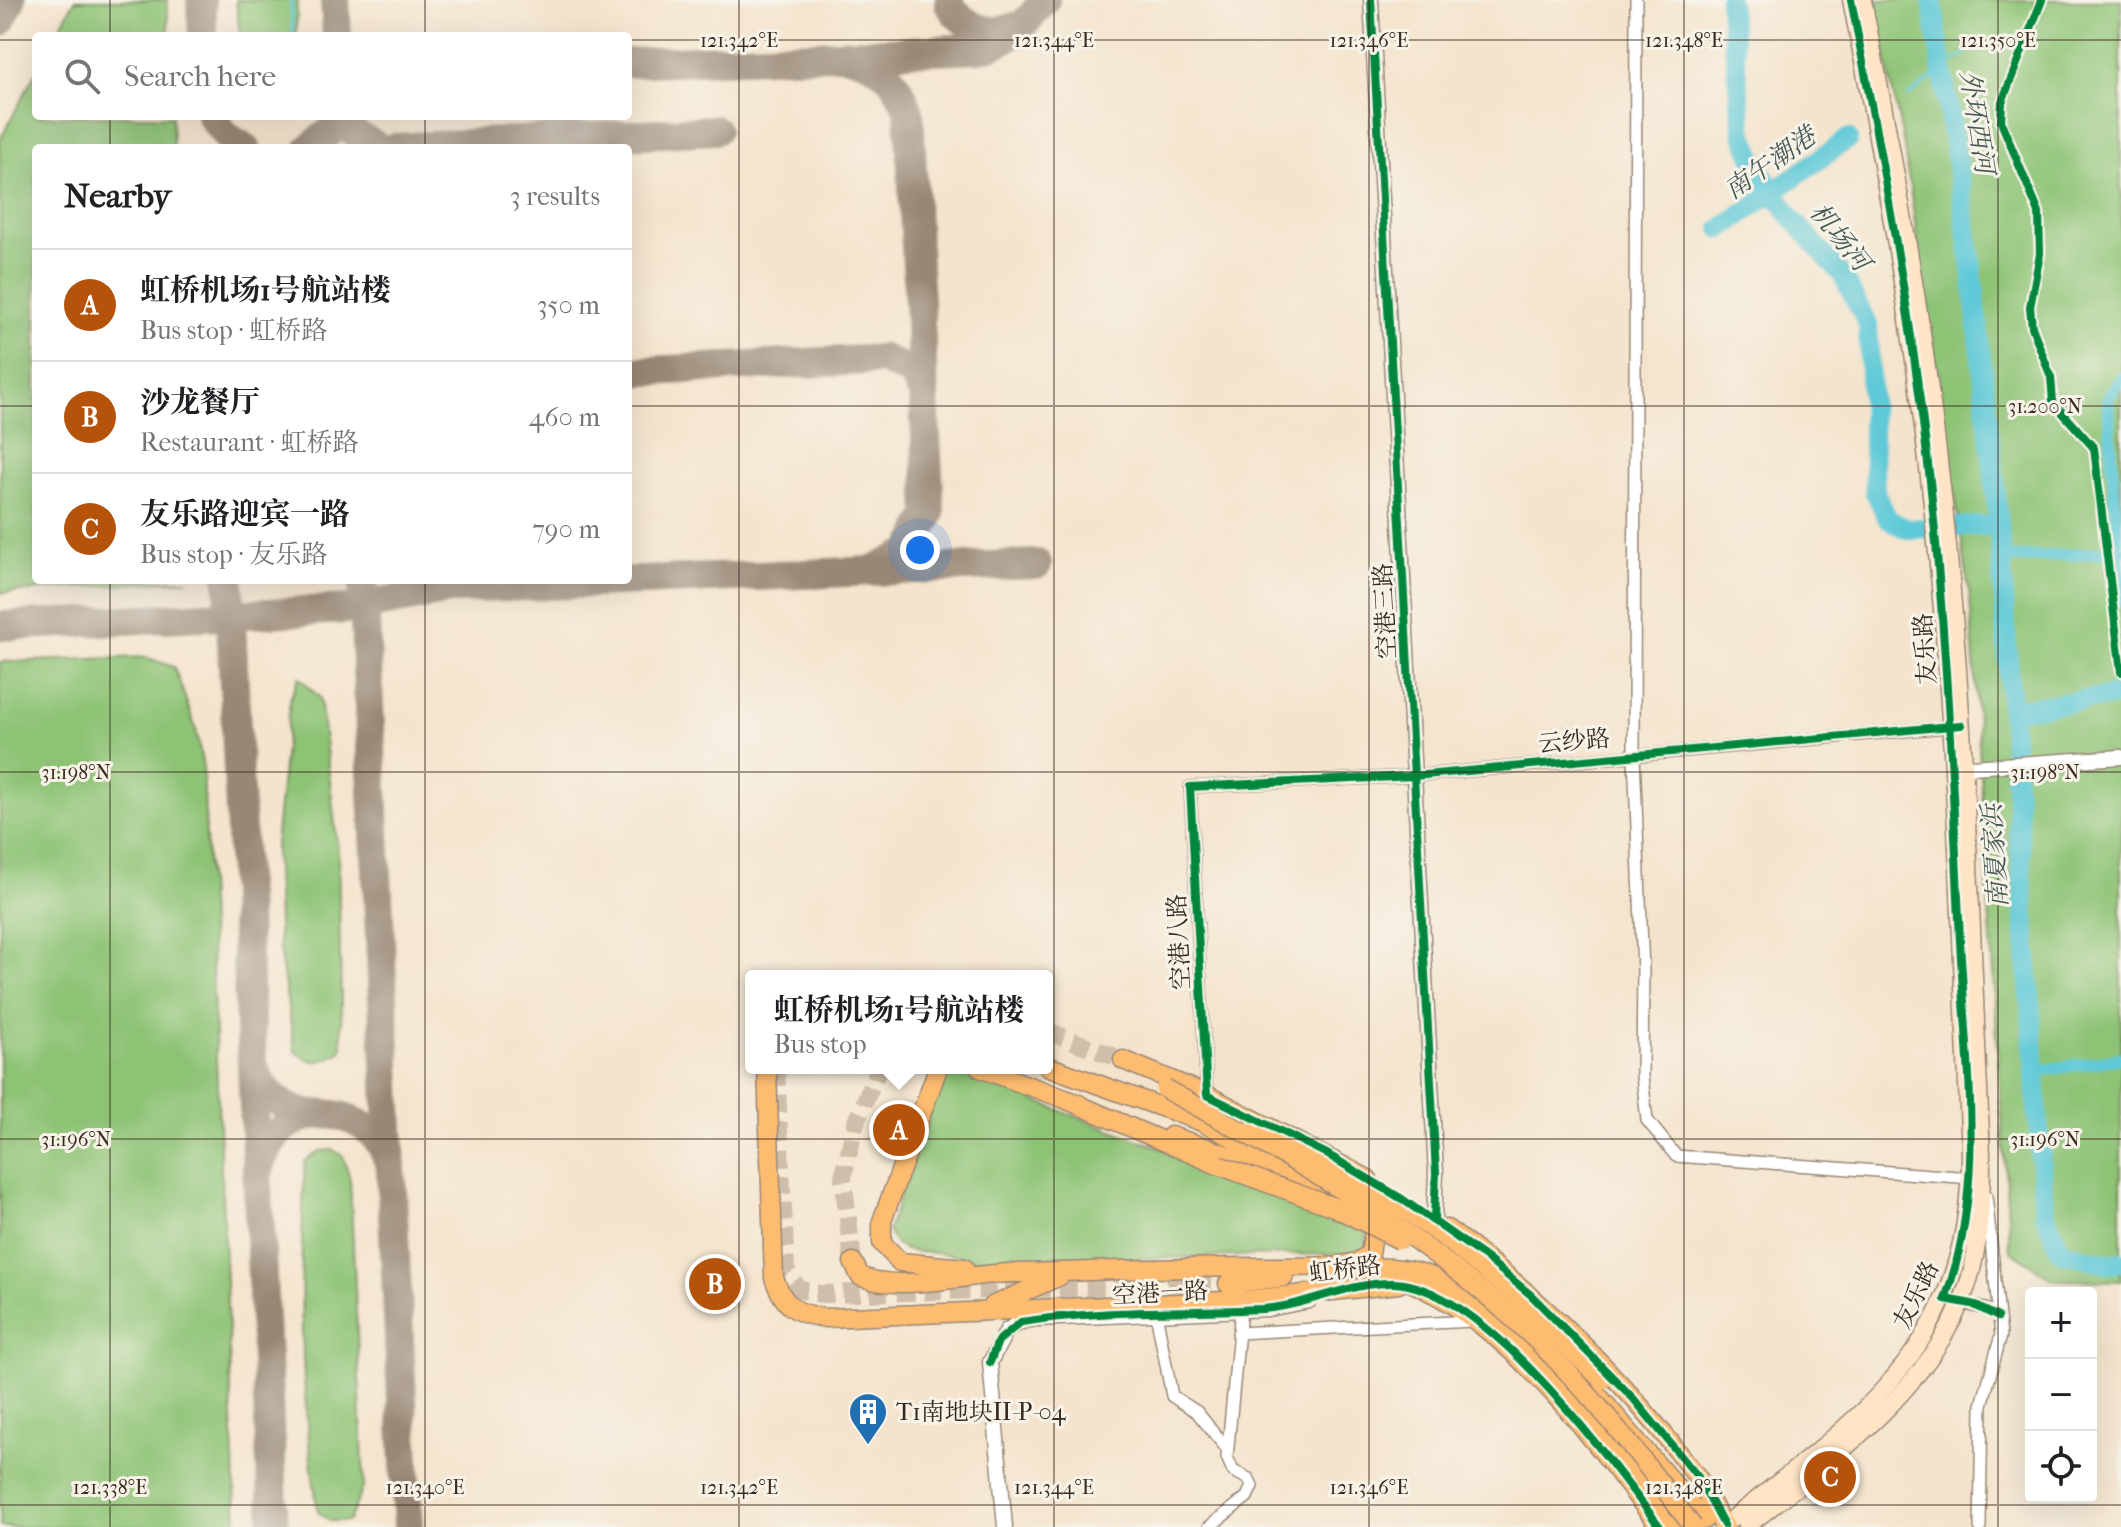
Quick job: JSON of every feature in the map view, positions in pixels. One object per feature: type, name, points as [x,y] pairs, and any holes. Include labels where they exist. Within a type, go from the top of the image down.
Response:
[{"type":"main road","name":"友乐路","points":[[1746,1527],[1883,1415],[1921,1367],[1953,1300],[1976,1179],[1955,726],[1916,376],[1900,266],[1851,0]]},
{"type":"main road","name":"友乐路","points":[[1863,0],[1909,251],[1927,374],[1950,570],[1955,726]]},
{"type":"main road","points":[[1121,1066],[1207,1095],[1325,1153],[1434,1219],[1531,1295],[1624,1388],[1698,1477],[1714,1523],[1593,1399],[1489,1299],[1383,1216],[1243,1131],[1121,1066]]},
{"type":"main road","points":[[1053,1068],[1200,1121],[1353,1200],[1439,1249],[1551,1343],[1602,1395],[1714,1523]]},
{"type":"main road","name":"虹桥路","points":[[767,1074],[774,1278],[785,1303],[795,1312],[826,1318],[1248,1300],[1389,1283],[1424,1290]]},
{"type":"main road","points":[[936,1074],[882,1221],[882,1243],[900,1262],[999,1273]]},
{"type":"main road","points":[[996,1074],[1353,1200],[1371,1217],[1374,1229],[1370,1254],[1357,1262],[1323,1268]]},
{"type":"main road","points":[[1089,1081],[1145,1092],[1207,1095]]},
{"type":"main road","points":[[1165,1089],[1203,1104],[1318,1161],[1425,1224],[1523,1305],[1602,1380],[1714,1523]]},
{"type":"main road","points":[[1065,1099],[1218,1165],[1365,1221],[1489,1299]]},
{"type":"main road","name":"虹桥路","points":[[853,1262],[860,1276],[871,1282],[999,1273],[1323,1268],[1352,1268],[1382,1273],[1424,1290],[1477,1322],[1578,1420],[1660,1527]]},
{"type":"main road","points":[[1352,1287],[1228,1284],[1352,1268],[1392,1268],[1427,1275],[1477,1303],[1515,1335],[1627,1459],[1678,1527]]},
{"type":"main road","points":[[982,1310],[1069,1273]]},
{"type":"main road","points":[[1424,1290],[1458,1301],[1515,1335]]},
{"type":"main road","name":"友乐路","points":[[1714,1523],[1872,1402],[1910,1359],[1953,1300]]},
{"type":"street","name":"空港三路","points":[[1371,0],[1436,1173],[1434,1219]]},
{"type":"street","points":[[1636,0],[1634,756],[1647,1120],[1676,1156],[1976,1179],[1989,1211],[2000,1344],[1982,1405],[1980,1527]]},
{"type":"street","name":"云纱路","points":[[1190,787],[1414,776],[1955,726]]},
{"type":"street","points":[[1958,768],[2121,757]]},
{"type":"street","name":"空港八路","points":[[1190,787],[1207,1095]]},
{"type":"street","name":"空港一路","points":[[1005,1527],[990,1362],[998,1341],[1021,1322],[1241,1310],[1313,1301],[1352,1287]]},
{"type":"street","points":[[1953,1300],[1989,1310],[1998,1317]]},
{"type":"street","points":[[1209,1527],[1251,1491],[1249,1479],[1233,1471],[1227,1449],[1241,1310]]},
{"type":"street","points":[[1156,1313],[1172,1396],[1197,1412],[1227,1449]]},
{"type":"street","points":[[1238,1333],[1477,1322]]},
{"type":"green space","points":[[75,0],[167,0],[169,32],[57,32]]},
{"type":"green space","points":[[236,0],[297,0],[296,32],[240,32]]},
{"type":"green space","points":[[1873,0],[2121,0],[2121,1281],[2054,1280],[2010,1250],[1970,598],[1902,134]]},
{"type":"green space","points":[[32,80],[32,120],[172,120],[173,144],[32,144],[32,584],[131,584],[0,593],[0,140]]},
{"type":"green space","points":[[145,657],[174,667],[196,729],[203,768],[237,1527],[0,1527],[0,662]]},
{"type":"green space","points":[[299,677],[320,698],[338,850],[342,1051],[318,1061],[307,1059],[295,1051],[279,949],[275,844],[290,699]]},
{"type":"green space","points":[[951,1074],[964,1074],[1366,1226],[1367,1253],[984,1262],[904,1249],[892,1239],[888,1230],[941,1081]]},
{"type":"green space","points":[[333,1150],[343,1156],[350,1179],[364,1485],[349,1521],[330,1521],[318,1512],[304,1380],[301,1294],[305,1161],[320,1151]]},
{"type":"waterway","points":[[291,0],[293,32]]},
{"type":"waterway","name":"机场河","points":[[1729,0],[1743,132],[1756,165],[1790,216],[1843,276],[1868,325],[1875,492],[1888,519],[1906,529],[1928,528]]},
{"type":"waterway","name":"南夏家浜","points":[[1932,0],[1970,251],[1999,525],[2044,1211],[2061,1252],[2111,1264],[2121,1262]]},
{"type":"waterway","name":"南午潮港","points":[[1908,96],[1982,41]]},
{"type":"waterway","name":"南午潮港","points":[[1721,229],[1848,139]]},
{"type":"waterway","points":[[2121,378],[2108,398],[2121,600]]},
{"type":"waterway","name":"机场河","points":[[1941,528],[1999,525]]},
{"type":"waterway","points":[[2001,559],[2121,551]]},
{"type":"waterway","points":[[2012,710],[2121,695]]},
{"type":"waterway","points":[[2038,1071],[2121,1058]]},
{"type":"taxiway","points":[[0,22],[11,0]]},
{"type":"taxiway","points":[[201,0],[203,32]]},
{"type":"taxiway","points":[[335,0],[337,32]]},
{"type":"taxiway","points":[[632,63],[979,48],[1009,37],[1045,0]]},
{"type":"taxiway","points":[[949,3],[961,18],[978,28],[996,31],[1015,27]]},
{"type":"taxiway","points":[[844,54],[868,61],[886,73],[899,90],[909,112],[930,514],[911,552],[879,568]]},
{"type":"taxiway","points":[[214,120],[227,137],[239,144]]},
{"type":"taxiway","points":[[315,144],[339,120]]},
{"type":"taxiway","points":[[343,120],[356,135],[373,144]]},
{"type":"taxiway","points":[[465,144],[715,130]]},
{"type":"taxiway","points":[[632,372],[883,359],[912,373],[924,394]]},
{"type":"taxiway","points":[[632,581],[1037,564]]},
{"type":"taxiway","points":[[229,584],[274,1527]]},
{"type":"taxiway","points":[[363,584],[408,1527]]},
{"type":"taxiway","points":[[0,626],[350,609],[454,589],[571,584]]},
{"type":"taxiway","points":[[253,1065],[262,1084],[275,1099],[301,1113],[312,1115]]},
{"type":"taxiway","points":[[258,1172],[279,1132],[298,1120],[314,1115],[345,1117],[359,1124],[381,1145],[388,1160]]},
{"type":"tunnel","points":[[1053,1033],[1123,1060]]},
{"type":"tunnel","points":[[776,1074],[786,1270],[798,1289],[821,1294],[1228,1284]]},
{"type":"tunnel","points":[[853,1262],[843,1177],[856,1122],[876,1074]]},
{"type":"cycle path","points":[[1371,0],[1436,1173],[1434,1219]]},
{"type":"cycle path","points":[[1851,0],[1885,179],[1914,360],[1930,481],[1945,653],[1970,1122],[1966,1212],[1958,1256],[1945,1299],[1972,1304],[1998,1317]]},
{"type":"cycle path","points":[[2042,0],[2002,102],[2001,122],[2039,213],[2040,254],[2030,307],[2032,327],[2051,377],[2053,402],[2094,448],[2121,672]]},
{"type":"cycle path","points":[[1724,1525],[1698,1477],[1633,1398],[1531,1295],[1486,1258],[1402,1199],[1325,1153],[1207,1095],[1190,787],[1414,776],[1961,725]]},
{"type":"cycle path","points":[[990,1362],[998,1341],[1021,1322],[1111,1313],[1263,1309],[1296,1304],[1360,1286],[1393,1283],[1428,1292],[1466,1313],[1504,1343],[1577,1420],[1660,1527]]},
{"type":"place","name":"虹桥机场1号航站楼","points":[[899,1130]]},
{"type":"place","name":"沙龙餐厅","points":[[715,1284]]},
{"type":"place","name":"T1南地块II-P-04","points":[[868,1446]]},
{"type":"place","name":"友乐路迎宾一路","points":[[1830,1477]]},
{"type":"water label","name":"外环西河","points":[[1977,122]]}]
